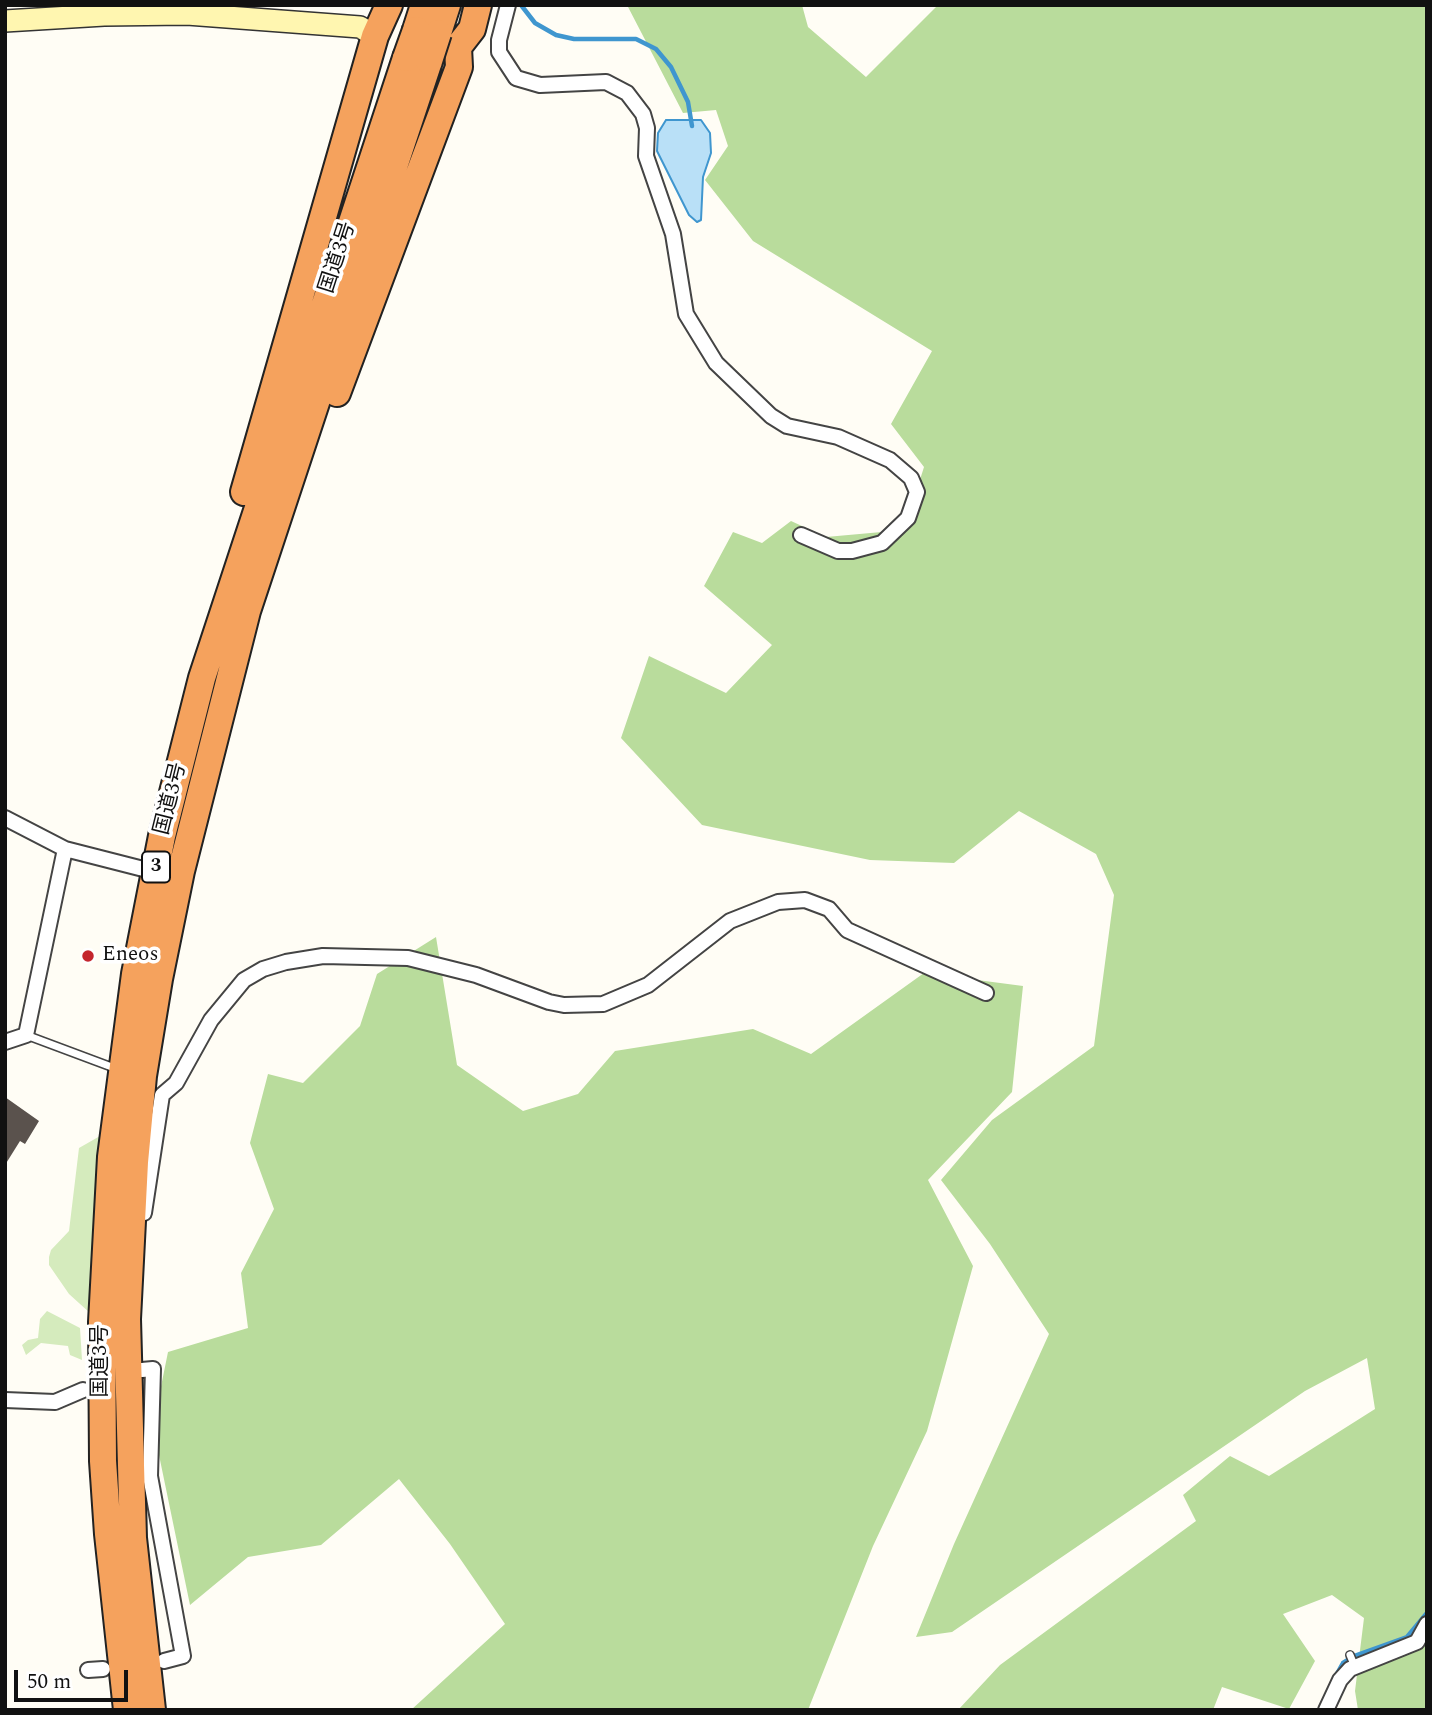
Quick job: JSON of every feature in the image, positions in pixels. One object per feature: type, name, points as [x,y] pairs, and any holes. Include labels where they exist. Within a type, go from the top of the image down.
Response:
[{"type":"highway","points":[[236,609],[236,521],[375,36],[389,5]]},
{"type":"highway","name":"国道3号","points":[[152,1710],[133,1538],[127,1319],[143,1076],[181,871],[236,609],[417,60],[447,5]]},
{"type":"highway","points":[[375,36],[434,29],[472,29],[478,5]]},
{"type":"highway","points":[[236,609],[301,492],[459,67],[434,29]]},
{"type":"highway","name":"国道3号","points":[[127,1710],[108,1534],[101,1389],[108,1198],[121,1070],[135,974],[155,873],[202,678],[236,609]]},
{"type":"street","points":[[508,5],[500,32],[499,52],[516,78],[540,85],[606,82],[627,93],[643,114],[647,128],[646,156],[673,234],[686,314],[716,363],[771,416],[787,426],[838,437],[890,460],[911,478],[917,492],[912,510],[894,535],[883,543],[852,551],[838,551],[801,535]]},
{"type":"street","points":[[5,21],[104,15],[187,15],[360,27],[375,36]]},
{"type":"street","points":[[5,35],[108,28],[230,30],[340,38],[375,36]]},
{"type":"street","points":[[5,818],[65,849],[155,873],[181,871]]},
{"type":"street","points":[[5,1042],[26,1035],[65,849]]},
{"type":"street","points":[[127,1319],[142,1288],[140,1237],[162,1095],[176,1083],[223,1003],[244,980],[263,969],[323,956],[370,955],[408,958],[476,975],[549,1002],[565,1005],[603,1003],[648,985],[730,921],[778,902],[805,900],[829,909],[847,930],[986,993]]},
{"type":"street","points":[[142,1370],[153,1369],[150,1476],[183,1656],[164,1661]]},
{"type":"street","points":[[5,1400],[55,1402],[83,1390]]},
{"type":"street","points":[[1326,1710],[1352,1661],[1417,1642],[1427,1624]]},
{"type":"lane","points":[[26,1035],[121,1070]]},
{"type":"green space","points":[[627,5],[802,5],[808,27],[866,77],[938,5],[1427,5],[1427,1710],[1358,1710],[1355,1691],[1364,1618],[1332,1595],[1283,1614],[1315,1661],[1289,1709],[1222,1687],[1213,1710],[958,1710],[1000,1665],[1196,1521],[1183,1495],[1230,1456],[1269,1476],[1375,1409],[1367,1358],[1305,1391],[952,1632],[916,1637],[954,1544],[1049,1334],[990,1244],[941,1180],[992,1120],[1094,1046],[1114,895],[1096,854],[1019,811],[954,863],[870,860],[702,825],[621,738],[649,656],[726,693],[772,645],[704,586],[733,532],[762,543],[791,521],[826,537],[904,530],[924,467],[891,424],[932,351],[753,241],[705,180],[728,146],[716,110],[683,113]]},
{"type":"green space","points":[[436,937],[457,1065],[523,1111],[578,1094],[615,1051],[753,1029],[811,1054],[924,973],[1023,986],[1012,1092],[928,1180],[973,1266],[927,1431],[873,1546],[808,1710],[411,1710],[505,1624],[450,1544],[399,1479],[321,1545],[248,1557],[190,1605],[153,1426],[168,1352],[248,1328],[241,1273],[274,1209],[250,1143],[268,1074],[303,1083],[360,1026],[377,974]]},
{"type":"green space","points":[[100,1136],[94,1203],[90,1313],[69,1294],[49,1265],[49,1257],[51,1250],[69,1231],[79,1148]]},
{"type":"green space","points":[[47,1311],[80,1328],[82,1360],[70,1355],[68,1346],[41,1343],[26,1355],[22,1345],[28,1340],[38,1338],[40,1319]]},
{"type":"water","points":[[666,120],[701,120],[710,133],[711,153],[703,177],[701,220],[697,222],[689,215],[657,151],[658,133]]},
{"type":"building","points":[[5,1097],[39,1121],[25,1144],[20,1141],[5,1165]]},
{"type":"waterway","points":[[521,5],[535,23],[556,35],[574,39],[636,39],[656,49],[671,67],[688,102],[692,126]]},
{"type":"waterway","points":[[1334,1679],[1343,1663],[1354,1656],[1407,1637],[1427,1613]]},
{"type":"place","name":"Eneos","points":[[88,956]]}]
